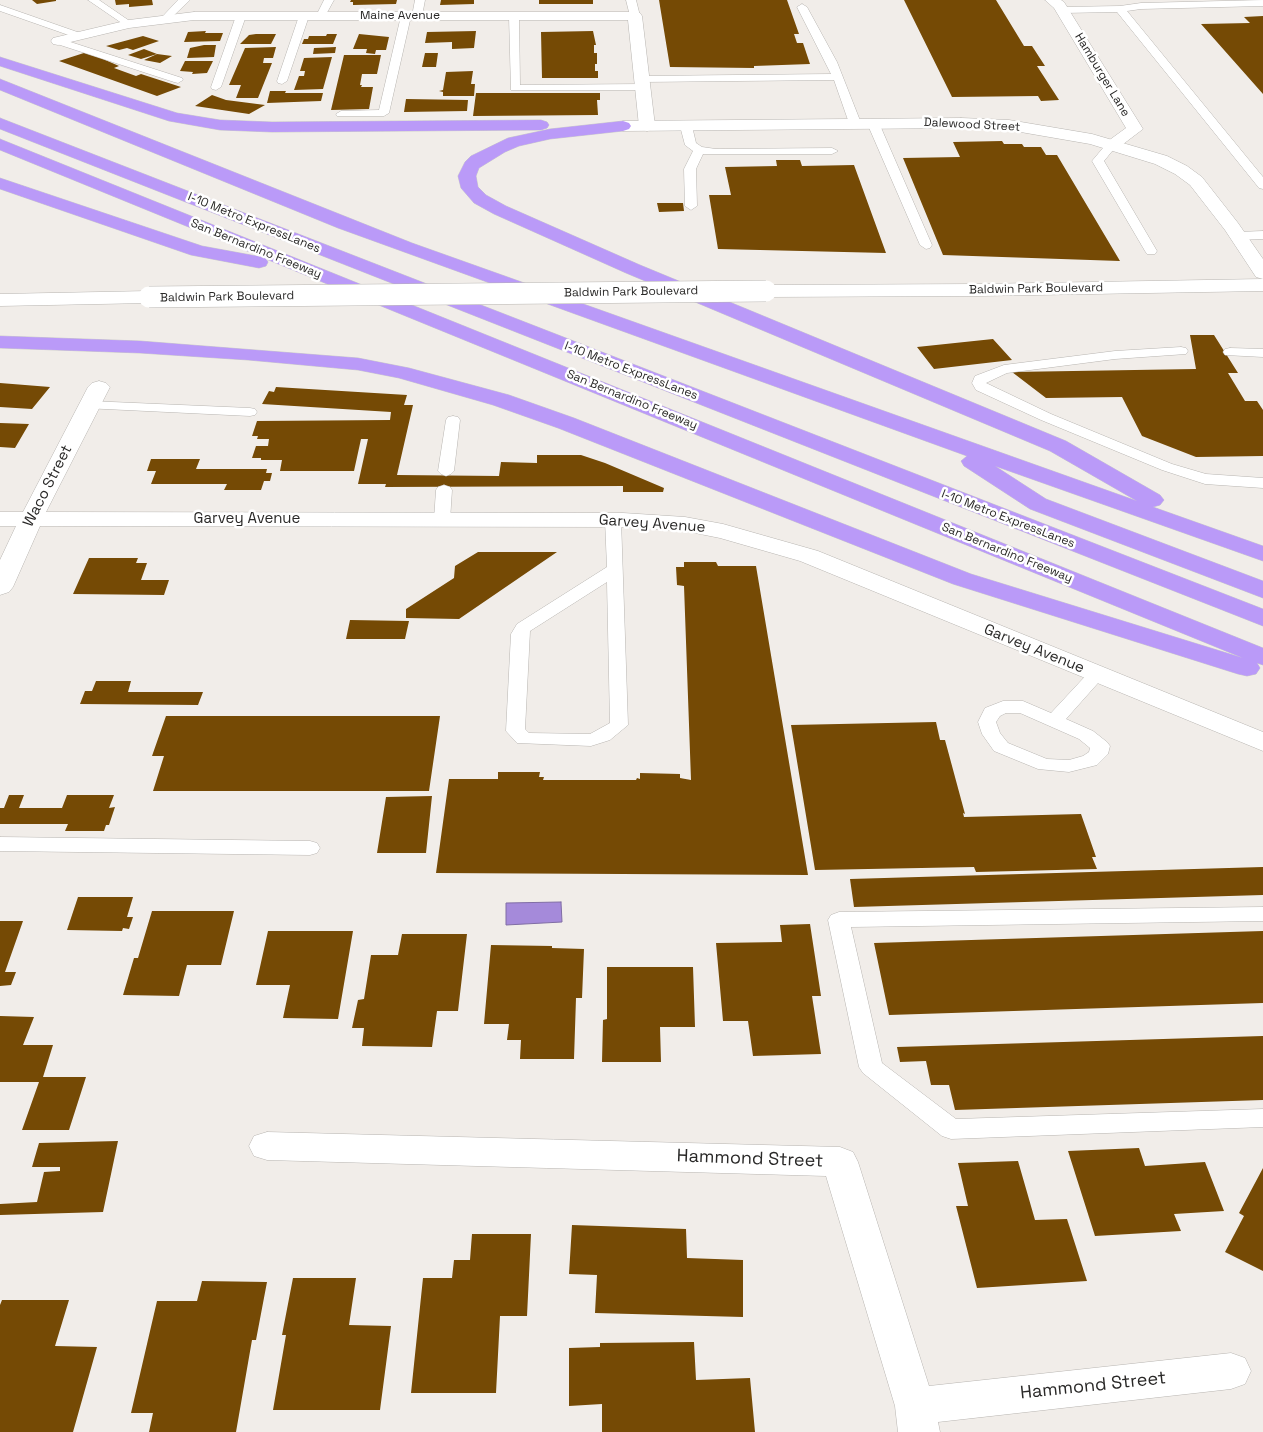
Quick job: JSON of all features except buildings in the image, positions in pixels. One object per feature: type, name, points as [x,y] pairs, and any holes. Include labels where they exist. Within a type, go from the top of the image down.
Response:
[{"type":"highway","points":[[0,61],[145,109],[176,118],[220,125],[623,126]]},
{"type":"highway","points":[[0,84],[344,224],[1263,554]]},
{"type":"highway","name":"I-10 Metro ExpressLanes","points":[[0,123],[1263,618]]},
{"type":"highway","points":[[623,126],[550,134],[514,142],[499,148],[476,160],[471,166],[467,176],[470,188],[480,199],[500,210],[633,269],[1058,446],[1214,535]]},
{"type":"highway","name":"San Bernardino Freeway","points":[[0,144],[1263,657]]},
{"type":"highway","points":[[0,183],[198,250],[318,274]]},
{"type":"highway","points":[[0,342],[140,347],[248,354],[358,364],[402,372],[501,400],[566,424],[962,579],[1263,673]]},
{"type":"highway","points":[[935,437],[1038,504],[1263,590]]},
{"type":"street","name":"Hamburger Lane","points":[[1057,5],[1135,129],[1112,144]]},
{"type":"street","name":"Maine Avenue","points":[[58,41],[129,24],[166,18],[241,16],[635,16]]},
{"type":"street","points":[[635,16],[647,126]]},
{"type":"street","name":"Dalewood Street","points":[[623,126],[854,123],[1009,125],[1054,131],[1112,144],[1161,160],[1181,170],[1196,181],[1238,236],[1263,273]]},
{"type":"street","name":"Baldwin Park Boulevard","points":[[0,300],[976,290],[1263,285]]},
{"type":"street","name":"Waco Street","points":[[0,587],[31,519],[94,396]]},
{"type":"street","name":"Garvey Avenue","points":[[0,519],[613,520],[685,524],[723,531],[809,556],[1263,742]]},
{"type":"street","name":"Hammond Street","points":[[267,1146],[840,1162],[917,1419],[1231,1371]]},
{"type":"lane","points":[[11,0],[26,15]]},
{"type":"lane","points":[[93,0],[129,24]]},
{"type":"lane","points":[[166,18],[184,0]]},
{"type":"lane","points":[[321,16],[329,0]]},
{"type":"lane","points":[[341,114],[384,113],[411,16],[420,0]]},
{"type":"lane","points":[[631,0],[635,16]]},
{"type":"lane","points":[[1057,5],[1120,9],[1139,3],[1263,3]]},
{"type":"lane","points":[[802,7],[832,62],[854,123]]},
{"type":"lane","points":[[0,8],[26,15],[80,36]]},
{"type":"lane","points":[[1120,9],[1263,185]]},
{"type":"lane","points":[[216,87],[241,16]]},
{"type":"lane","points":[[282,81],[304,16]]},
{"type":"lane","points":[[514,16],[515,88],[837,77]]},
{"type":"lane","points":[[58,41],[178,80]]},
{"type":"lane","points":[[873,123],[926,245]]},
{"type":"lane","points":[[686,126],[691,145],[699,150],[716,152],[832,151]]},
{"type":"lane","points":[[1112,144],[1098,160],[1151,251]]},
{"type":"lane","points":[[691,206],[690,169],[699,150]]},
{"type":"lane","points":[[1238,236],[1263,235]]},
{"type":"lane","points":[[1181,351],[1115,355],[1004,369],[980,379],[979,383],[981,387],[1046,418],[1176,470],[1205,479],[1263,483]]},
{"type":"lane","points":[[1230,352],[1263,353]]},
{"type":"lane","points":[[94,396],[250,412]]},
{"type":"lane","points":[[446,471],[454,420]]},
{"type":"lane","points":[[442,520],[444,490]]},
{"type":"lane","points":[[613,520],[619,725],[603,736],[591,740],[524,739],[515,731],[520,634],[523,628],[614,569]]},
{"type":"lane","points":[[1054,721],[1097,674]]},
{"type":"lane","points":[[1003,707],[1023,707],[1054,721],[1086,735],[1100,746],[1098,754],[1090,760],[1069,766],[1045,765],[1001,747],[991,734],[987,722],[992,712],[1003,707]]},
{"type":"lane","points":[[0,844],[310,848]]},
{"type":"lane","points":[[1263,914],[839,920],[871,1067],[951,1129],[1263,1118]]},
{"type":"shaded area","points":[[561,902],[562,922],[506,925],[506,903]]}]
